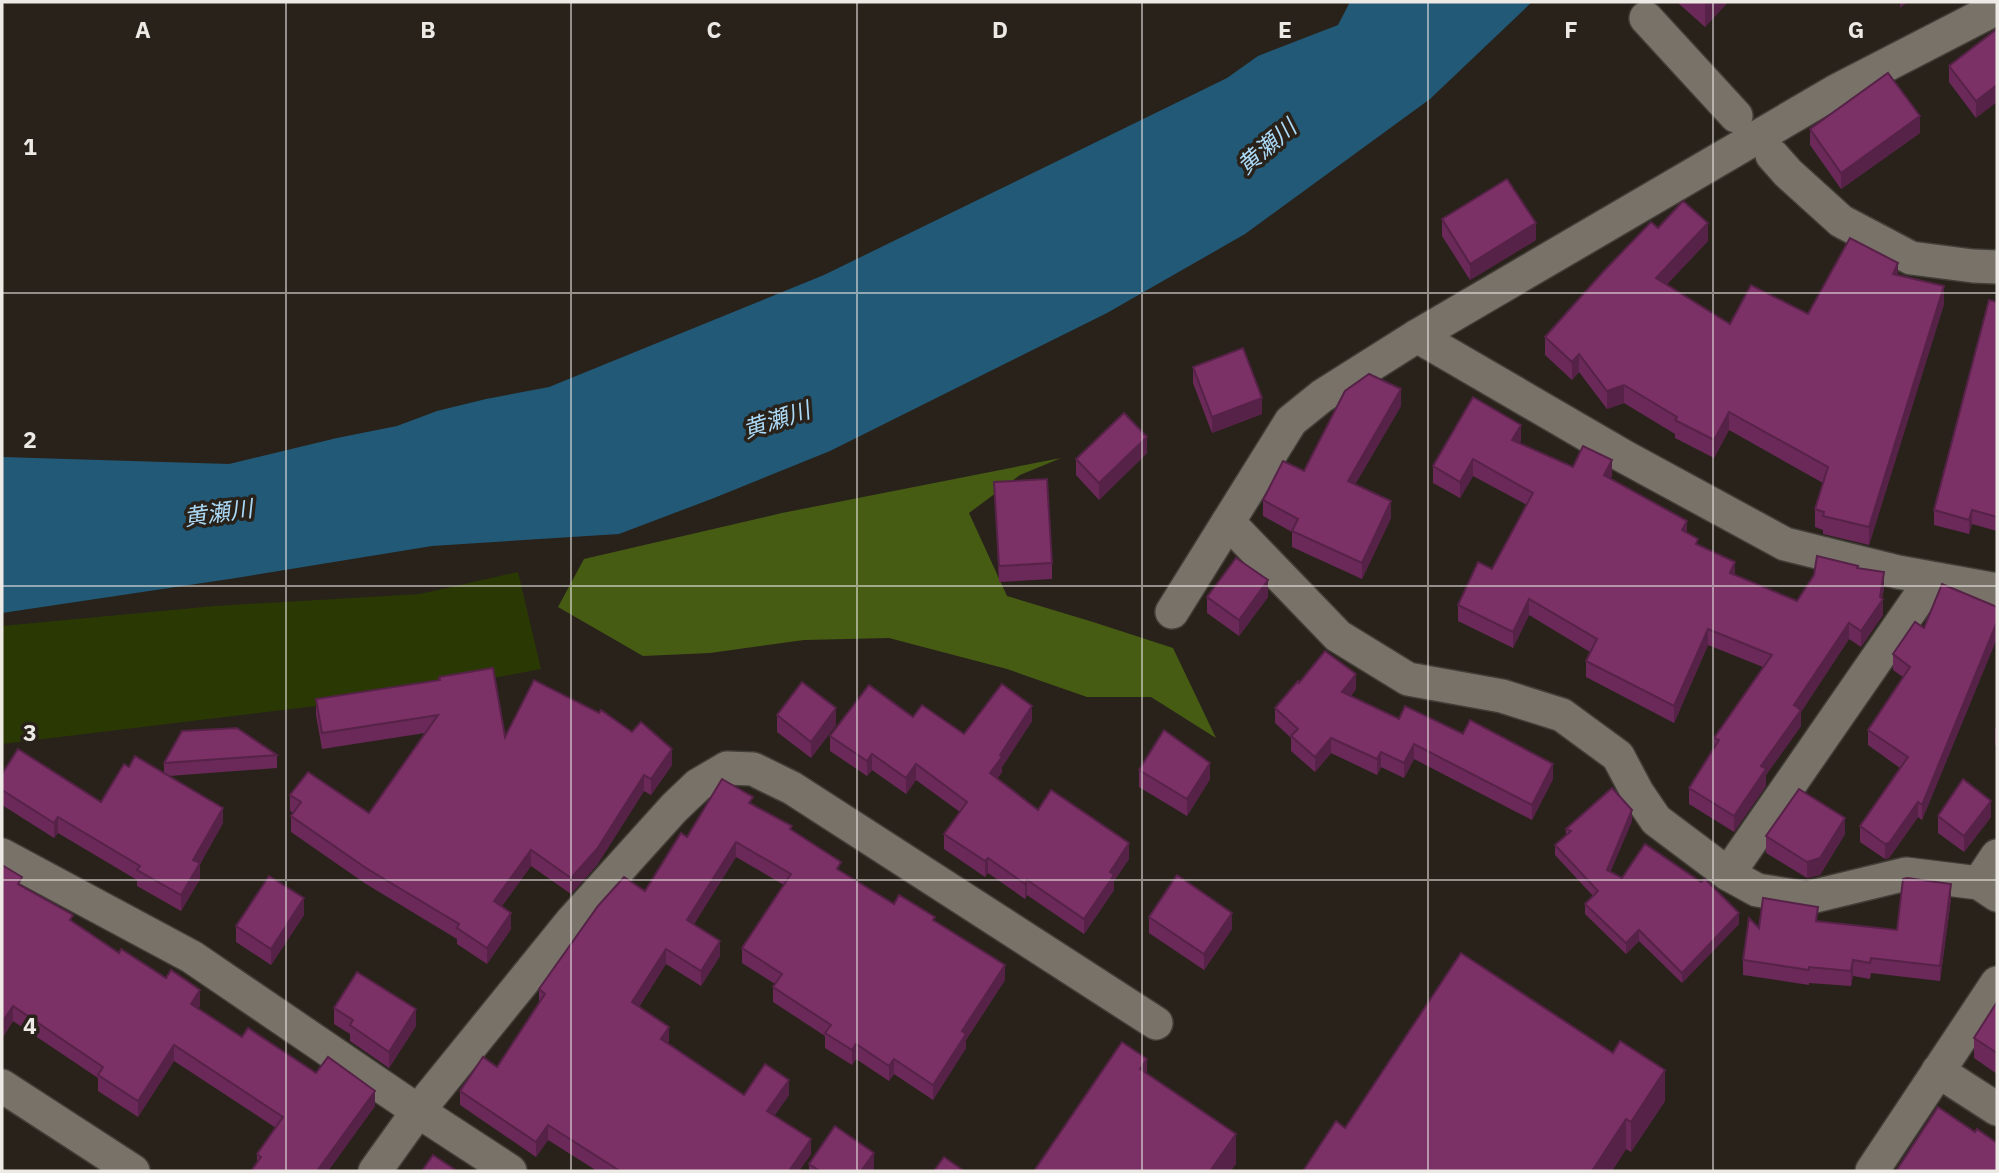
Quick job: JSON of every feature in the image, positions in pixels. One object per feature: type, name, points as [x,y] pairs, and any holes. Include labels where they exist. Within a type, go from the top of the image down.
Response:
[{"type":"street","points":[[1172,612],[1291,421],[1322,396],[1417,336],[1836,91],[1997,8]]},
{"type":"street","points":[[1646,18],[1737,116]]},
{"type":"street","points":[[1772,155],[1841,221],[1911,257],[1997,267]]},
{"type":"street","points":[[1417,336],[1625,457],[1785,544],[1932,579],[1997,590]]},
{"type":"street","points":[[1228,522],[1338,636],[1408,680],[1502,696],[1562,715],[1618,755],[1637,792],[1656,820],[1728,874],[1757,890],[1807,898],[1906,874],[1988,889],[1997,856]]},
{"type":"street","points":[[1728,874],[1932,579]]},
{"type":"street","points":[[375,1171],[418,1111],[572,921],[674,808],[698,785],[727,768],[753,769],[792,788],[1156,1023]]},
{"type":"street","points":[[2,855],[192,957],[510,1171]]},
{"type":"street","points":[[1872,1171],[1997,983]]},
{"type":"street","points":[[1938,1071],[1997,1109]]},
{"type":"street","points":[[2,1086],[133,1171]]},
{"type":"green space","points":[[1061,458],[1020,475],[969,513],[1007,596],[1173,648],[1216,738],[1151,697],[1087,697],[1007,669],[889,638],[804,640],[710,653],[643,656],[558,607],[584,559],[782,513]]},
{"type":"green space","points":[[518,572],[541,669],[398,696],[2,744],[2,626],[215,606],[420,594]]},
{"type":"water","name":"黄瀬川","points":[[1350,2],[1532,2],[1430,99],[1245,234],[1107,313],[830,451],[619,534],[432,546],[2,613],[2,457],[229,464],[397,426],[437,411],[486,399],[549,387],[824,275],[1227,78],[1258,56],[1338,25]]},
{"type":"building","points":[[1997,29],[1997,85],[1976,101],[1949,66]]},
{"type":"building","points":[[1888,73],[1920,116],[1841,173],[1810,129]]},
{"type":"building","points":[[1507,179],[1536,223],[1470,264],[1442,219]]},
{"type":"building","points":[[1683,201],[1708,223],[1656,278],[1730,324],[1751,285],[1808,314],[1850,238],[1898,263],[1893,274],[1944,286],[1869,527],[1823,516],[1824,512],[1815,509],[1828,467],[1729,412],[1714,440],[1675,420],[1677,417],[1624,385],[1607,391],[1579,354],[1572,362],[1545,337],[1651,222],[1658,228]]},
{"type":"building","points":[[1989,300],[1997,302],[1997,517],[1972,510],[1969,520],[1934,510]]},
{"type":"building","points":[[1243,348],[1262,398],[1212,417],[1193,367]]},
{"type":"building","points":[[1369,374],[1401,389],[1348,481],[1391,501],[1362,563],[1292,531],[1298,519],[1263,500],[1283,461],[1304,471],[1345,391]]},
{"type":"building","points":[[1473,397],[1521,425],[1512,440],[1573,467],[1583,446],[1612,460],[1604,475],[1687,521],[1682,530],[1698,539],[1696,544],[1735,562],[1730,573],[1797,601],[1814,575],[1817,556],[1858,566],[1857,568],[1884,572],[1880,597],[1883,599],[1861,631],[1849,623],[1794,705],[1801,710],[1761,766],[1766,769],[1734,816],[1689,788],[1719,740],[1714,738],[1772,655],[1708,629],[1674,706],[1586,661],[1597,639],[1529,599],[1513,632],[1458,605],[1478,562],[1492,569],[1533,493],[1473,459],[1460,482],[1433,466]]},
{"type":"building","points":[[1124,413],[1147,437],[1099,483],[1076,459]]},
{"type":"building","points":[[1047,479],[1052,563],[999,566],[994,482]]},
{"type":"building","points":[[1236,558],[1268,580],[1239,620],[1207,597]]},
{"type":"building","points":[[1942,584],[1997,607],[1997,622],[1922,805],[1918,802],[1889,843],[1885,844],[1860,826],[1908,757],[1868,730],[1910,667],[1893,654],[1915,622],[1924,628]]},
{"type":"building","points":[[1325,651],[1356,674],[1342,692],[1399,719],[1405,706],[1463,734],[1470,720],[1553,764],[1532,805],[1414,744],[1404,763],[1381,752],[1377,759],[1331,738],[1315,757],[1291,736],[1298,729],[1275,708]]},
{"type":"building","points":[[493,668],[505,737],[534,680],[599,713],[601,710],[632,732],[641,722],[672,749],[651,779],[644,775],[597,849],[571,878],[531,850],[494,901],[511,913],[487,948],[457,928],[459,924],[366,868],[291,816],[301,802],[290,795],[308,772],[369,813],[438,715],[322,733],[316,699],[440,680],[439,677]]},
{"type":"building","points":[[802,682],[836,708],[811,742],[777,715]]},
{"type":"building","points":[[1002,684],[1032,706],[990,773],[1038,810],[1051,790],[1129,843],[1110,872],[1114,875],[1084,919],[1027,880],[1025,884],[988,858],[985,861],[944,834],[967,802],[916,764],[906,778],[872,754],[867,761],[830,736],[869,685],[913,717],[922,705],[964,734]]},
{"type":"building","points":[[237,728],[277,755],[164,763],[182,731]]},
{"type":"building","points":[[1164,730],[1210,763],[1187,799],[1139,770]]},
{"type":"building","points":[[18,749],[101,802],[124,764],[129,767],[135,756],[223,808],[193,860],[200,863],[181,895],[137,870],[140,866],[58,817],[54,823],[2,790],[2,774]]},
{"type":"building","points":[[722,779],[753,797],[749,803],[792,826],[790,829],[841,862],[837,869],[894,904],[899,895],[935,917],[933,920],[1005,965],[962,1031],[966,1034],[933,1085],[894,1059],[889,1066],[856,1044],[852,1050],[825,1033],[831,1025],[773,987],[782,974],[742,948],[791,874],[736,842],[687,920],[720,941],[701,971],[666,949],[632,1002],[669,1027],[661,1039],[744,1095],[765,1064],[789,1080],[767,1111],[811,1139],[789,1171],[620,1171],[548,1125],[536,1142],[460,1091],[483,1057],[497,1067],[545,994],[539,989],[598,906],[624,877],[645,891],[681,833],[687,837]]},
{"type":"building","points":[[1963,779],[1991,801],[1964,836],[1938,816]]},
{"type":"building","points":[[1612,788],[1632,810],[1607,870],[1622,878],[1645,844],[1701,882],[1705,879],[1739,913],[1682,973],[1639,930],[1626,943],[1585,904],[1598,891],[1555,845],[1571,831],[1566,829]]},
{"type":"building","points":[[1799,789],[1845,818],[1820,858],[1807,862],[1766,836]]},
{"type":"building","points":[[2,865],[22,877],[18,884],[73,915],[70,920],[119,953],[121,949],[166,978],[171,970],[200,990],[191,1004],[242,1037],[248,1028],[316,1073],[328,1057],[375,1091],[317,1171],[251,1171],[261,1157],[257,1154],[283,1117],[174,1045],[138,1101],[98,1075],[103,1067],[13,1006],[3,1021]]},
{"type":"building","points":[[1177,875],[1232,913],[1204,954],[1149,917]]},
{"type":"building","points":[[269,876],[304,898],[271,949],[236,926]]},
{"type":"building","points":[[1903,879],[1951,884],[1940,966],[1871,958],[1870,963],[1853,960],[1851,971],[1809,967],[1809,970],[1743,960],[1749,918],[1759,928],[1763,898],[1818,907],[1816,921],[1897,930]]},
{"type":"building","points":[[1461,953],[1613,1053],[1620,1041],[1665,1070],[1631,1122],[1626,1119],[1592,1171],[1303,1171],[1336,1121],[1345,1128]]},
{"type":"building","points":[[357,972],[416,1009],[389,1052],[350,1025],[353,1020],[334,1008]]},
{"type":"building","points":[[1997,1002],[1997,1053],[1974,1038]]},
{"type":"building","points":[[1122,1042],[1147,1059],[1140,1069],[1236,1134],[1210,1171],[1034,1171]]},
{"type":"building","points":[[1938,1107],[1997,1143],[1997,1171],[1896,1171]]},
{"type":"building","points":[[835,1126],[874,1153],[861,1171],[820,1171],[809,1164]]},
{"type":"building","points":[[433,1155],[457,1171],[422,1171]]},
{"type":"building","points":[[944,1157],[964,1171],[934,1171]]}]
